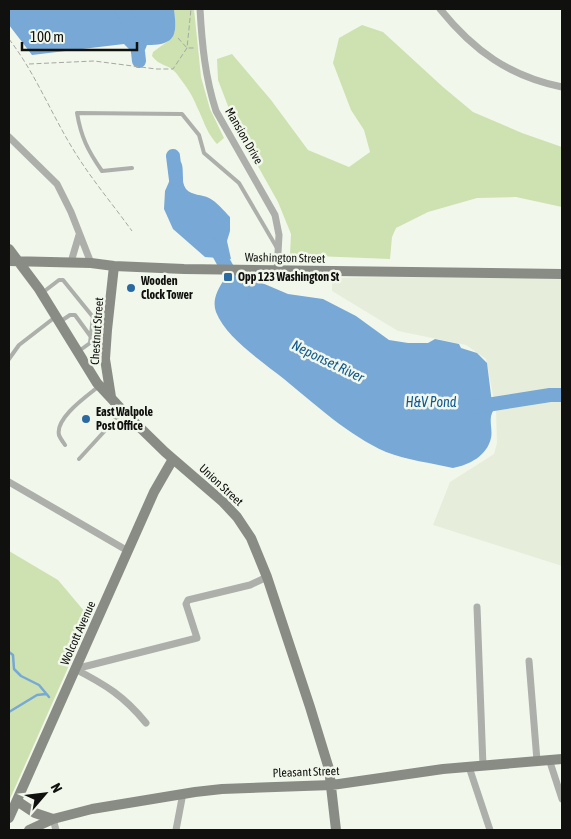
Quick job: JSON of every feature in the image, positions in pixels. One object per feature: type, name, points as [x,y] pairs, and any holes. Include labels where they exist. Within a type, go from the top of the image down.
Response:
[{"type":"main road","name":"Union Street","points":[[9,249],[14,261],[42,293],[100,386],[123,412],[223,502],[237,517],[251,538],[268,578],[329,769],[336,830]]},
{"type":"main road","name":"Washington Street","points":[[14,261],[266,271],[562,274]]},
{"type":"main road","name":"Chestnut Street","points":[[112,398],[105,360],[114,266]]},
{"type":"main road","name":"Wolcott Avenue","points":[[9,818],[154,492],[173,459]]},
{"type":"main road","name":"Pleasant Street","points":[[29,830],[53,819],[128,802],[222,788],[332,785],[468,767],[562,759]]},
{"type":"main road","points":[[17,801],[35,814],[53,819]]},
{"type":"street","name":"Mansion Drive","points":[[200,9],[206,76],[216,111],[275,215],[279,236],[277,271]]},
{"type":"street","points":[[440,9],[472,44],[493,60],[516,73],[562,87]]},
{"type":"street","points":[[9,137],[58,184],[72,212],[91,263]]},
{"type":"street","points":[[71,262],[79,235]]},
{"type":"street","points":[[9,482],[128,550]]},
{"type":"street","points":[[76,669],[197,638],[186,604],[188,600],[250,585],[268,578]]},
{"type":"street","points":[[476,607],[484,766]]},
{"type":"street","points":[[530,661],[537,761]]},
{"type":"street","points":[[76,669],[114,690],[133,707],[146,723]]},
{"type":"street","points":[[549,760],[562,799]]},
{"type":"street","points":[[468,767],[490,830]]},
{"type":"street","points":[[176,830],[182,794]]},
{"type":"street","points":[[53,819],[56,830]]},
{"type":"lane","points":[[132,168],[102,171],[87,149],[79,128],[77,112],[182,114],[199,135],[204,153],[239,182],[278,250]]},
{"type":"lane","points":[[42,293],[59,280],[63,280],[93,317],[90,344],[78,352]]},
{"type":"lane","points":[[9,359],[19,345],[58,319],[70,315],[75,316],[91,336]]},
{"type":"lane","points":[[65,445],[59,434],[60,426],[68,413],[100,386]]},
{"type":"lane","points":[[79,459],[123,412]]},
{"type":"path","points":[[28,64],[94,61],[156,69],[173,69],[187,48],[191,9]]},
{"type":"path","points":[[178,38],[187,48],[202,48]]},
{"type":"path","points":[[9,39],[28,64],[76,154],[132,231]]},
{"type":"shaded area","points":[[332,278],[562,278],[562,566],[433,525],[450,482],[494,454],[497,443],[496,411],[486,359],[466,345],[398,331],[332,291]]},
{"type":"green space","points":[[174,9],[194,9],[201,77],[210,109],[224,138],[217,144],[182,80],[176,73],[155,60],[152,56],[153,52],[171,39],[175,31]]},
{"type":"green space","points":[[362,25],[383,32],[473,112],[522,133],[562,147],[562,207],[516,197],[477,198],[428,212],[396,228],[392,237],[390,259],[290,255],[291,234],[278,202],[236,127],[218,80],[217,59],[232,54],[271,100],[308,150],[349,167],[370,152],[364,130],[351,110],[333,63],[339,38]]},
{"type":"green space","points":[[9,551],[58,580],[90,618],[9,801]]},
{"type":"water","points":[[9,9],[174,9],[175,31],[170,40],[164,43],[147,45],[145,50],[131,51],[124,44],[32,55],[9,25]]},
{"type":"water","points":[[167,162],[181,162],[183,183],[186,189],[191,193],[212,200],[230,217],[230,231],[227,241],[231,259],[205,257],[173,229],[164,209],[165,191],[172,175]]},
{"type":"water","name":"H&V Pond","points":[[224,280],[255,280],[288,294],[323,299],[356,316],[389,340],[408,343],[428,343],[435,339],[459,344],[461,348],[477,353],[487,363],[493,411],[491,438],[486,450],[471,462],[453,468],[394,455],[359,437],[333,419],[256,357],[228,331],[216,312],[215,304],[217,292]]},
{"type":"waterway","name":"Neponset River","points":[[121,9],[134,34],[139,61]]},
{"type":"waterway","name":"Neponset River","points":[[173,156],[176,180]]},
{"type":"waterway","name":"Neponset River","points":[[211,244],[218,252],[242,296]]},
{"type":"waterway","name":"Neponset River","points":[[474,407],[550,395],[562,395]]},
{"type":"waterway","points":[[9,652],[13,655],[14,669],[21,676],[39,685],[49,697]]},
{"type":"waterway","points":[[9,712],[37,695],[46,694]]},
{"type":"place","name":"Opp 123 Washington St","points":[[228,277]]},
{"type":"place","name":"Wooden Clock Tower","points":[[131,288]]},
{"type":"place","name":"East Walpole Post Office","points":[[86,419]]}]
